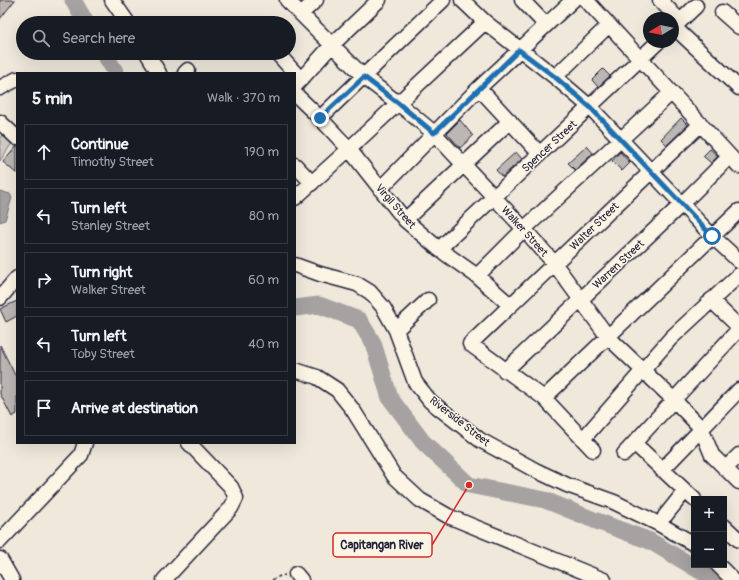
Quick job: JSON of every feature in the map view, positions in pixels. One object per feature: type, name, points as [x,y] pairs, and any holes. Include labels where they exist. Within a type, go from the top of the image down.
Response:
[{"type":"street","points":[[112,0],[123,16]]},
{"type":"street","name":"Walker Street","points":[[287,0],[364,77],[434,133],[554,263],[608,337],[702,428],[712,455],[739,482]]},
{"type":"street","points":[[301,14],[316,0]]},
{"type":"street","points":[[296,78],[379,0]]},
{"type":"street","points":[[320,118],[443,0]]},
{"type":"street","points":[[462,0],[485,22],[555,77],[590,107],[712,236],[739,261]]},
{"type":"street","points":[[522,0],[546,25]]},
{"type":"street","points":[[380,189],[479,88],[572,0]]},
{"type":"street","points":[[586,0],[735,161]]},
{"type":"street","points":[[660,0],[668,12]]},
{"type":"street","points":[[679,22],[696,6]]},
{"type":"street","points":[[722,12],[739,27]]},
{"type":"street","points":[[296,197],[485,22]]},
{"type":"street","points":[[555,77],[609,25]]},
{"type":"street","points":[[679,28],[739,88]]},
{"type":"street","name":"Spencer Street","points":[[439,250],[652,48]]},
{"type":"street","points":[[151,60],[158,72]]},
{"type":"street","points":[[282,60],[291,72]]},
{"type":"street","points":[[0,88],[16,80]]},
{"type":"street","points":[[479,88],[540,154]]},
{"type":"street","points":[[478,276],[524,229],[671,93]]},
{"type":"street","name":"Virgil Street","points":[[296,95],[349,149],[405,220],[439,250],[478,276],[510,305]]},
{"type":"street","points":[[405,220],[510,120]]},
{"type":"street","points":[[0,122],[16,137]]},
{"type":"street","name":"Walter Street","points":[[505,371],[470,344],[701,124]]},
{"type":"street","name":"Warren Street","points":[[505,371],[682,204],[735,161]]},
{"type":"street","points":[[296,166],[312,183]]},
{"type":"street","points":[[544,398],[739,211]]},
{"type":"street","name":"Riverside Street","points":[[296,265],[320,274],[357,284],[370,292],[383,308],[396,330],[415,382],[430,401],[480,440],[535,470],[567,485],[614,502],[659,524],[691,542]]},
{"type":"street","points":[[583,439],[671,338],[739,275]]},
{"type":"street","points":[[0,298],[16,279]]},
{"type":"street","points":[[396,330],[428,300]]},
{"type":"street","points":[[624,454],[739,328],[711,300]]},
{"type":"street","points":[[296,370],[317,377],[337,390],[356,415],[394,476],[420,500],[448,516],[604,580]]},
{"type":"street","points":[[505,371],[544,398],[593,450]]},
{"type":"street","points":[[662,470],[739,390]]},
{"type":"street","points":[[634,443],[690,495],[665,516]]},
{"type":"street","points":[[0,542],[81,455],[85,444]]},
{"type":"street","points":[[164,580],[231,508],[236,498],[231,487],[189,444]]},
{"type":"street","points":[[725,469],[739,455]]},
{"type":"street","points":[[727,529],[739,540]]},
{"type":"street","points":[[0,559],[12,580]]},
{"type":"street","points":[[721,568],[732,580]]},
{"type":"shaded area","points":[[2,135],[12,143],[0,161],[0,138]]},
{"type":"shaded area","points":[[0,191],[10,194],[12,198],[5,220],[0,222]]},
{"type":"building","points":[[0,0],[15,0],[0,19]]},
{"type":"building","points":[[603,69],[610,76],[598,87],[592,80]]},
{"type":"building","points":[[681,118],[688,125],[667,145],[661,139]]},
{"type":"building","points":[[460,120],[473,136],[460,148],[447,133]]},
{"type":"building","points":[[587,146],[593,153],[575,170],[568,163]]},
{"type":"building","points":[[16,147],[16,173],[3,162]]},
{"type":"building","points":[[710,149],[718,156],[711,163],[703,156]]},
{"type":"building","points":[[516,152],[522,159],[502,177],[496,170]]},
{"type":"building","points":[[620,152],[630,163],[622,171],[612,161]]},
{"type":"building","points":[[16,301],[16,317],[6,322],[0,309]]},
{"type":"building","points":[[0,345],[16,377],[16,415],[12,417],[0,394]]},
{"type":"waterway","points":[[73,0],[82,16]]},
{"type":"waterway","points":[[108,60],[115,72]]},
{"type":"waterway","points":[[296,308],[319,305],[359,320],[373,343],[390,398],[423,442],[469,485],[545,500],[650,541],[707,575],[712,580]]},
{"type":"place","name":"Capitangan River","points":[[469,485]]},
{"type":"route","points":[[320,118],[364,77],[434,133],[519,50],[555,77],[590,107],[712,236]]}]
